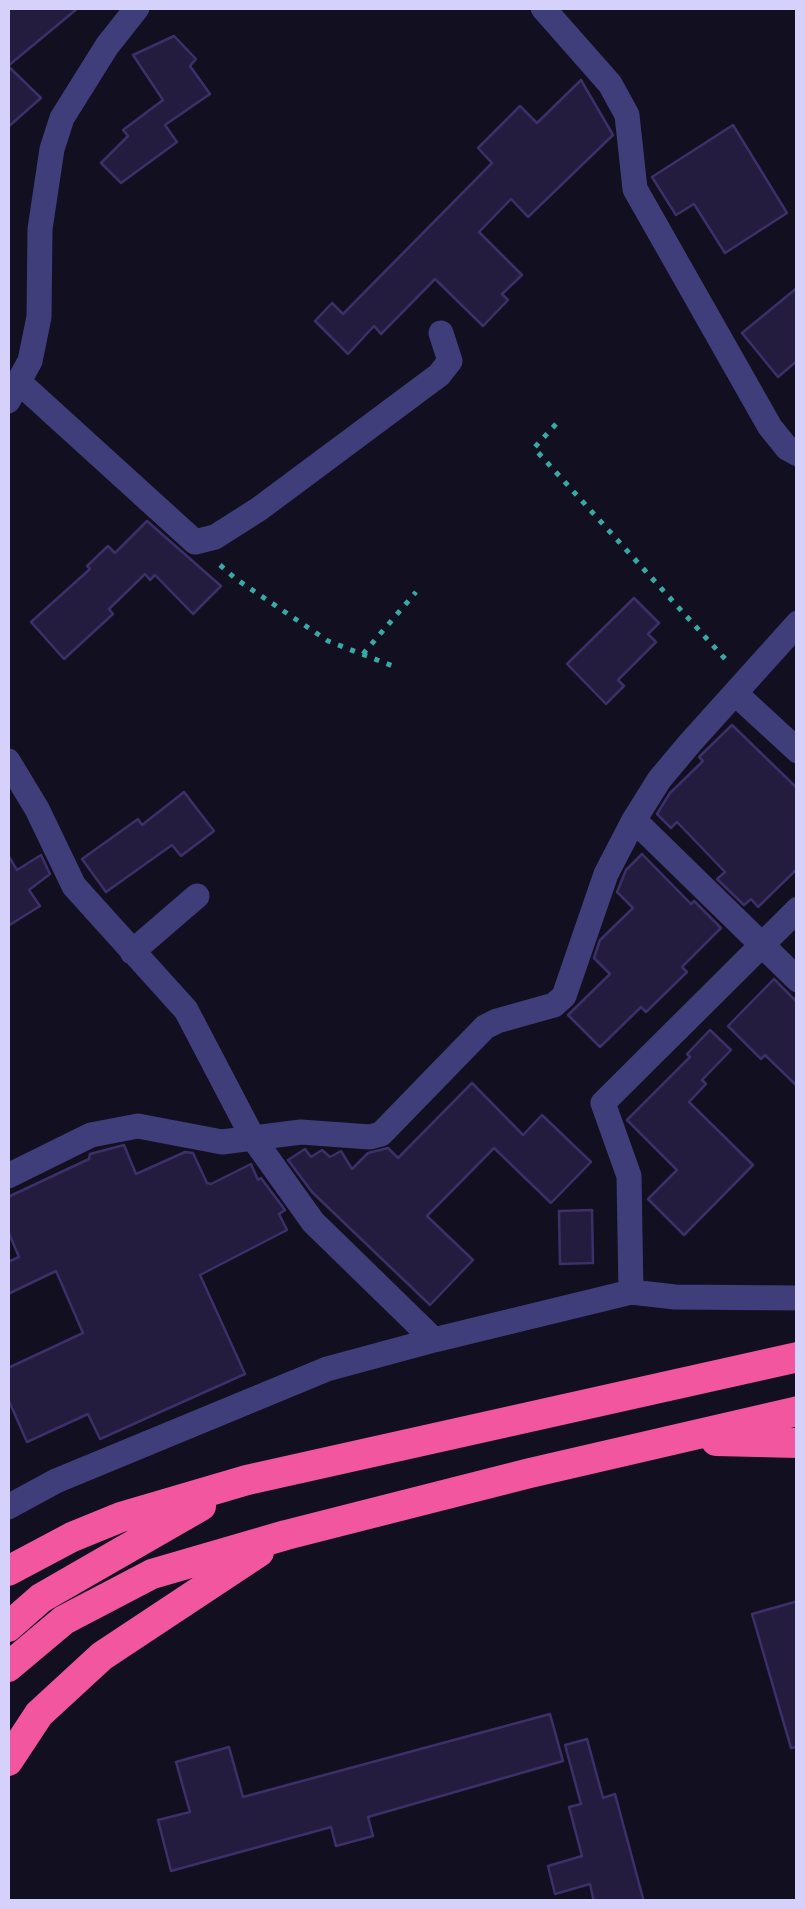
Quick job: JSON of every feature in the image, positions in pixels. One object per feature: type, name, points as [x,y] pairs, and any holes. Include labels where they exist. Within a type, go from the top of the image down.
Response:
[{"type":"highway","points":[[8,1571],[72,1537],[122,1517],[247,1480],[798,1361]]},
{"type":"highway","points":[[8,1667],[64,1620],[152,1574],[286,1534],[662,1440],[798,1412]]},
{"type":"highway","points":[[662,1440],[798,1443]]},
{"type":"highway","points":[[8,1626],[41,1598],[247,1480]]},
{"type":"highway","points":[[8,1761],[38,1714],[102,1656],[286,1534]]},
{"type":"street","points":[[137,8],[106,46],[75,95],[52,149],[40,229],[39,316],[30,362],[14,392],[195,542],[216,537],[259,510],[440,375],[450,361],[441,333]]},
{"type":"street","points":[[543,8],[599,71],[627,115],[636,189],[770,427],[798,454]]},
{"type":"street","points":[[8,1176],[91,1135],[138,1126],[222,1142],[301,1132],[370,1137],[382,1134],[485,1027],[554,1005],[564,996],[606,874],[634,820],[669,768],[798,623]]},
{"type":"street","points":[[741,688],[798,751]]},
{"type":"street","points":[[8,761],[74,886],[186,1010],[254,1138],[313,1222],[434,1340]]},
{"type":"street","points":[[634,820],[798,980]]},
{"type":"street","points":[[132,952],[197,896]]},
{"type":"street","points":[[632,1292],[629,1176],[603,1103],[798,909]]},
{"type":"street","points":[[8,1507],[56,1480],[327,1369],[434,1340],[632,1292],[675,1297],[798,1298]]},
{"type":"path","points":[[556,424],[534,448],[741,688]]},
{"type":"path","points":[[195,542],[236,580],[328,641],[398,668]]},
{"type":"path","points":[[363,654],[416,592]]},
{"type":"building","points":[[8,8],[78,8],[8,66]]},
{"type":"building","points":[[174,36],[196,59],[190,66],[210,94],[165,125],[177,142],[121,183],[101,163],[128,136],[123,130],[163,100],[133,55]]},
{"type":"building","points":[[8,66],[41,98],[8,127]]},
{"type":"building","points":[[581,80],[613,135],[528,217],[511,199],[479,232],[522,275],[502,294],[508,300],[483,326],[435,279],[381,334],[374,326],[348,354],[315,321],[332,303],[343,314],[492,163],[478,148],[520,106],[537,123]]},
{"type":"building","points":[[733,125],[787,213],[725,253],[694,204],[676,215],[652,177]]},
{"type":"building","points":[[798,287],[798,360],[778,377],[742,333]]},
{"type":"building","points":[[147,521],[221,586],[193,614],[155,575],[150,580],[145,574],[109,609],[113,614],[64,659],[31,622],[90,569],[87,566],[108,546],[115,553]]},
{"type":"building","points":[[634,598],[659,623],[648,634],[656,642],[618,680],[624,686],[606,704],[567,664]]},
{"type":"building","points":[[732,725],[798,789],[798,868],[758,907],[751,899],[744,905],[717,879],[725,872],[677,822],[671,828],[657,814],[670,793],[703,761],[699,757]]},
{"type":"building","points":[[184,792],[214,831],[181,856],[172,845],[106,892],[82,859],[138,819],[142,825]]},
{"type":"building","points":[[642,854],[721,928],[682,967],[687,972],[646,1012],[641,1007],[600,1047],[568,1015],[610,974],[594,958],[600,940],[633,908],[617,892],[626,870]]},
{"type":"building","points":[[8,855],[17,870],[41,855],[50,874],[29,890],[40,906],[8,926]]},
{"type":"building","points":[[774,979],[798,1003],[798,1087],[765,1055],[761,1059],[728,1026]]},
{"type":"building","points":[[710,1030],[731,1050],[702,1080],[706,1084],[689,1102],[753,1165],[684,1235],[648,1199],[677,1170],[627,1120],[690,1057],[687,1054]]},
{"type":"building","points":[[472,1083],[523,1135],[542,1115],[591,1162],[551,1203],[494,1148],[427,1216],[473,1260],[430,1305],[312,1192],[288,1160],[305,1149],[311,1157],[322,1150],[330,1157],[341,1151],[352,1169],[368,1153],[388,1148],[398,1158]]},
{"type":"building","points":[[124,1145],[136,1174],[185,1152],[193,1153],[211,1184],[251,1164],[258,1180],[261,1178],[285,1210],[279,1214],[287,1230],[200,1275],[245,1374],[100,1439],[88,1414],[27,1442],[8,1399],[8,1368],[83,1333],[56,1271],[8,1294],[8,1262],[19,1257],[8,1231],[8,1197],[89,1159],[90,1154]]},
{"type":"building","points":[[592,1210],[593,1263],[560,1264],[559,1211]]},
{"type":"building","points":[[798,1601],[798,1747],[791,1748],[752,1614]]},
{"type":"building","points":[[550,1714],[563,1761],[368,1817],[373,1836],[336,1846],[331,1827],[171,1871],[158,1820],[190,1812],[176,1762],[229,1747],[243,1797]]},
{"type":"building","points":[[587,1739],[603,1798],[615,1794],[644,1902],[594,1902],[590,1884],[555,1894],[548,1866],[582,1856],[569,1807],[581,1804],[565,1745]]}]
